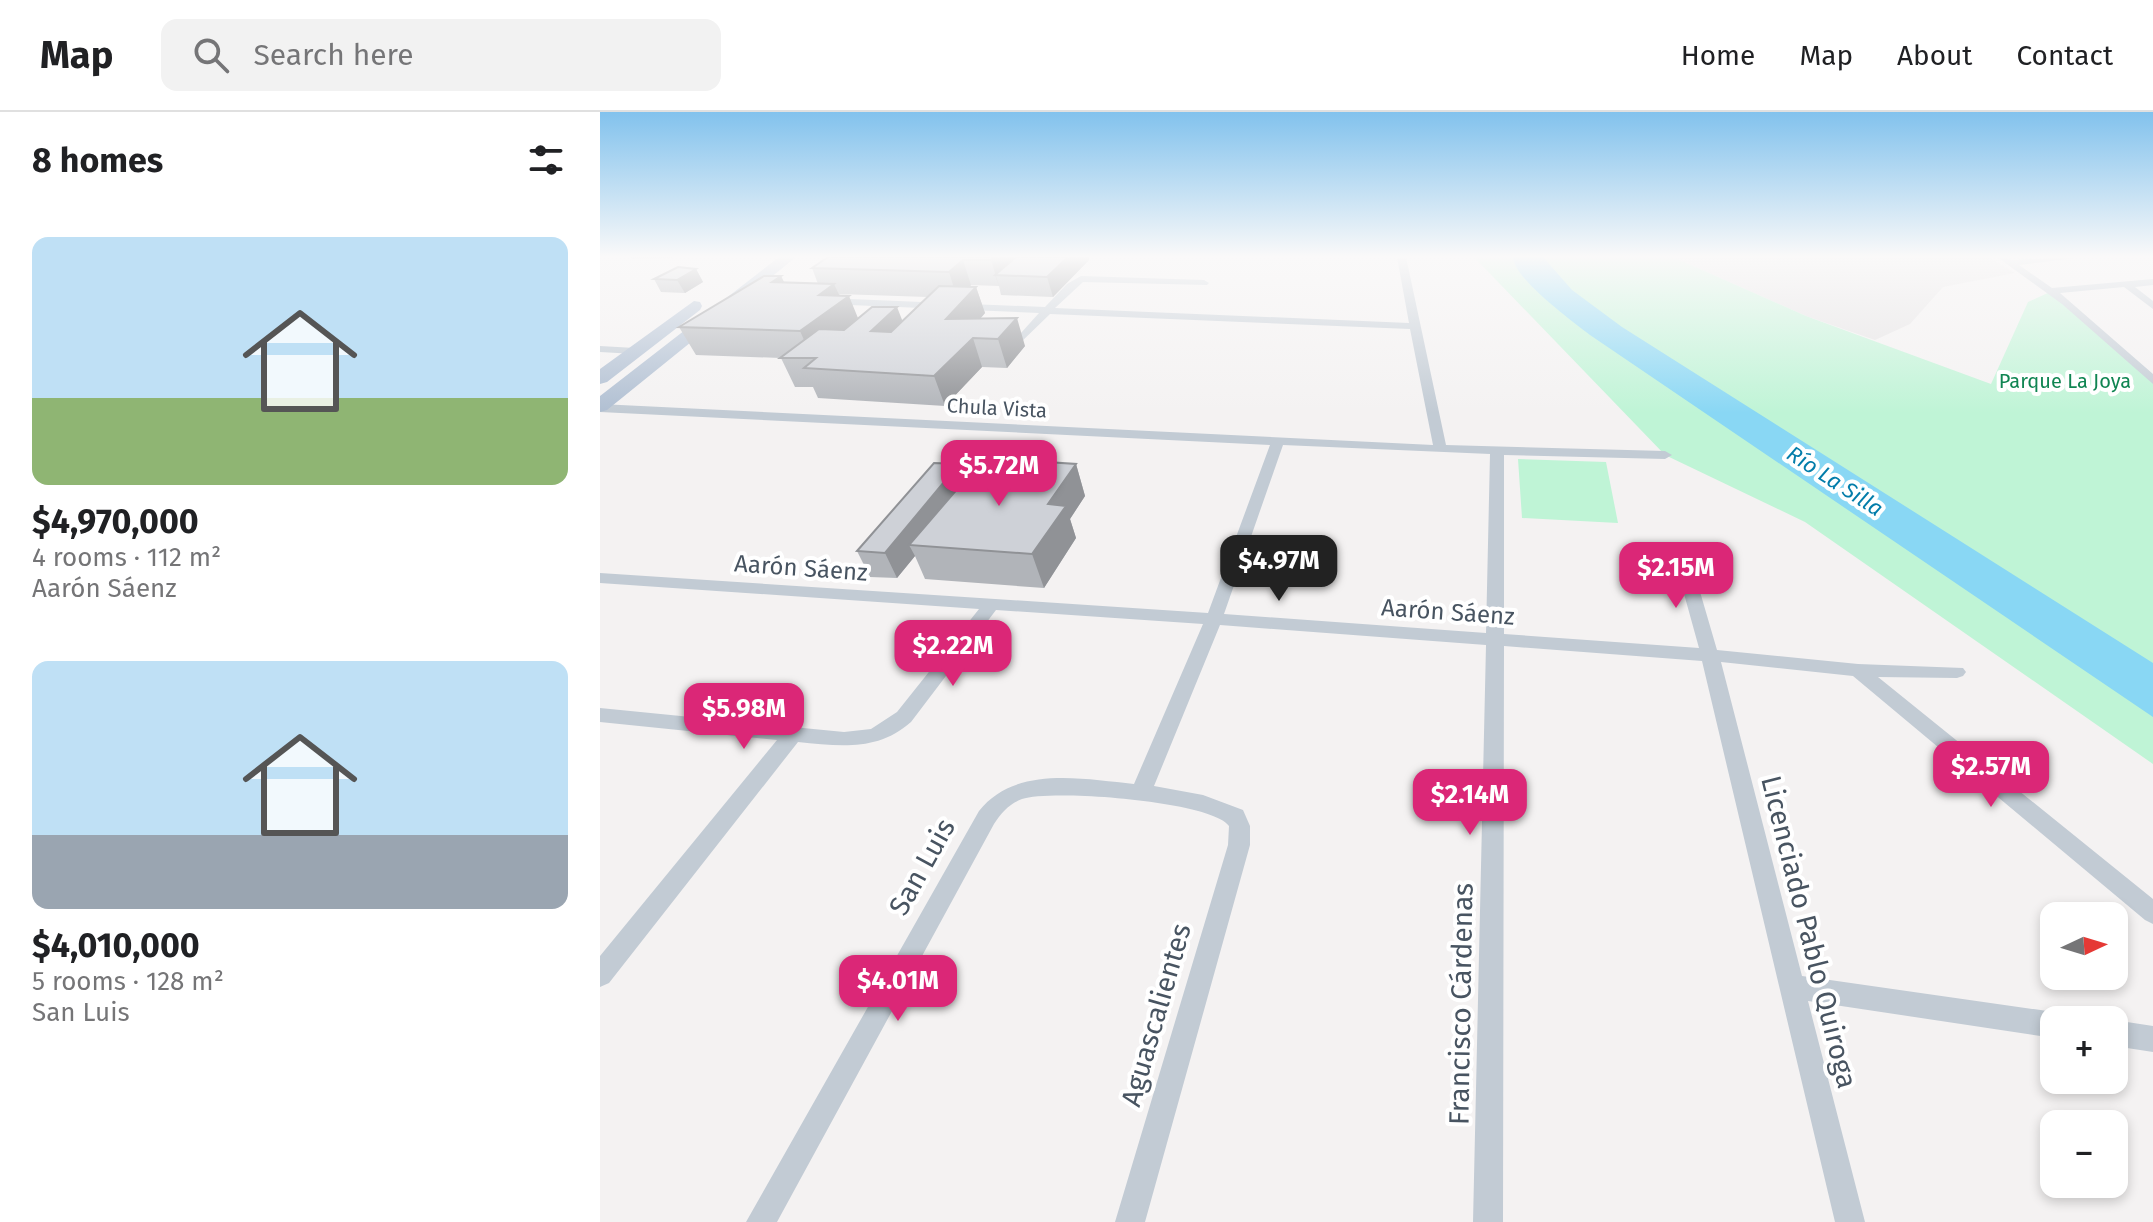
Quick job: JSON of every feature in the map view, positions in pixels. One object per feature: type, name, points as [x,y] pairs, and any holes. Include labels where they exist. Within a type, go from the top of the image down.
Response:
[{"type":"main road","points":[[600,378],[691,309]]},
{"type":"main road","points":[[600,407],[732,309]]},
{"type":"street","points":[[999,309],[1415,326]]},
{"type":"street","points":[[1016,344],[1047,309]]},
{"type":"street","points":[[1412,309],[1440,449],[1665,455]]},
{"type":"street","points":[[2072,309],[2153,380]]},
{"type":"street","points":[[600,349],[635,351]]},
{"type":"street","name":"Chula Vista","points":[[600,407],[1440,449]]},
{"type":"street","points":[[1141,793],[1214,619],[1278,441]]},
{"type":"street","name":"Francisco Cárdenas","points":[[1488,1222],[1497,452]]},
{"type":"street","name":"Licenciado Pablo Quiroga","points":[[1681,554],[1710,655],[1850,1222]]},
{"type":"street","name":"Aarón Sáenz","points":[[600,578],[1710,655],[1858,670],[1957,672]]},
{"type":"street","points":[[600,715],[844,739],[882,733],[904,717],[990,606]]},
{"type":"street","points":[[1858,670],[2153,913]]},
{"type":"street","points":[[600,975],[793,734]]},
{"type":"street","name":"San Luis","points":[[761,1222],[965,849],[989,813],[1004,799],[1020,792],[1053,787],[1141,793]]},
{"type":"street","name":"Aguascalientes","points":[[1130,1222],[1239,845],[1240,825],[1237,817],[1228,811],[1141,793]]},
{"type":"street","points":[[1792,987],[2040,1023]]},
{"type":"street","points":[[2128,1035],[2153,1039]]},
{"type":"shaded area","points":[[1790,309],[1924,309],[1910,324],[1875,340]]},
{"type":"green space","name":"Parque La Joya","points":[[1524,309],[1790,309],[1991,384],[2025,309],[2072,309],[2153,380],[2153,764],[1805,522],[1665,455]]},
{"type":"green space","points":[[1518,459],[1606,462],[1618,523],[1522,518]]},
{"type":"water","name":"Río La Silla","points":[[1597,309],[2153,663],[2153,717],[1590,335],[1558,310]]},
{"type":"building","points":[[709,309],[831,309],[800,331],[679,327]]},
{"type":"building","points":[[870,309],[895,309],[871,331],[891,332],[915,309],[956,309],[946,319],[1017,318],[998,339],[973,338],[934,376],[804,368],[816,358],[780,358],[819,329],[844,330]]},
{"type":"building","points":[[984,458],[1076,464],[1048,504],[1066,506],[1032,554],[909,545]]},
{"type":"building","points":[[934,463],[959,464],[885,553],[857,551]]}]
